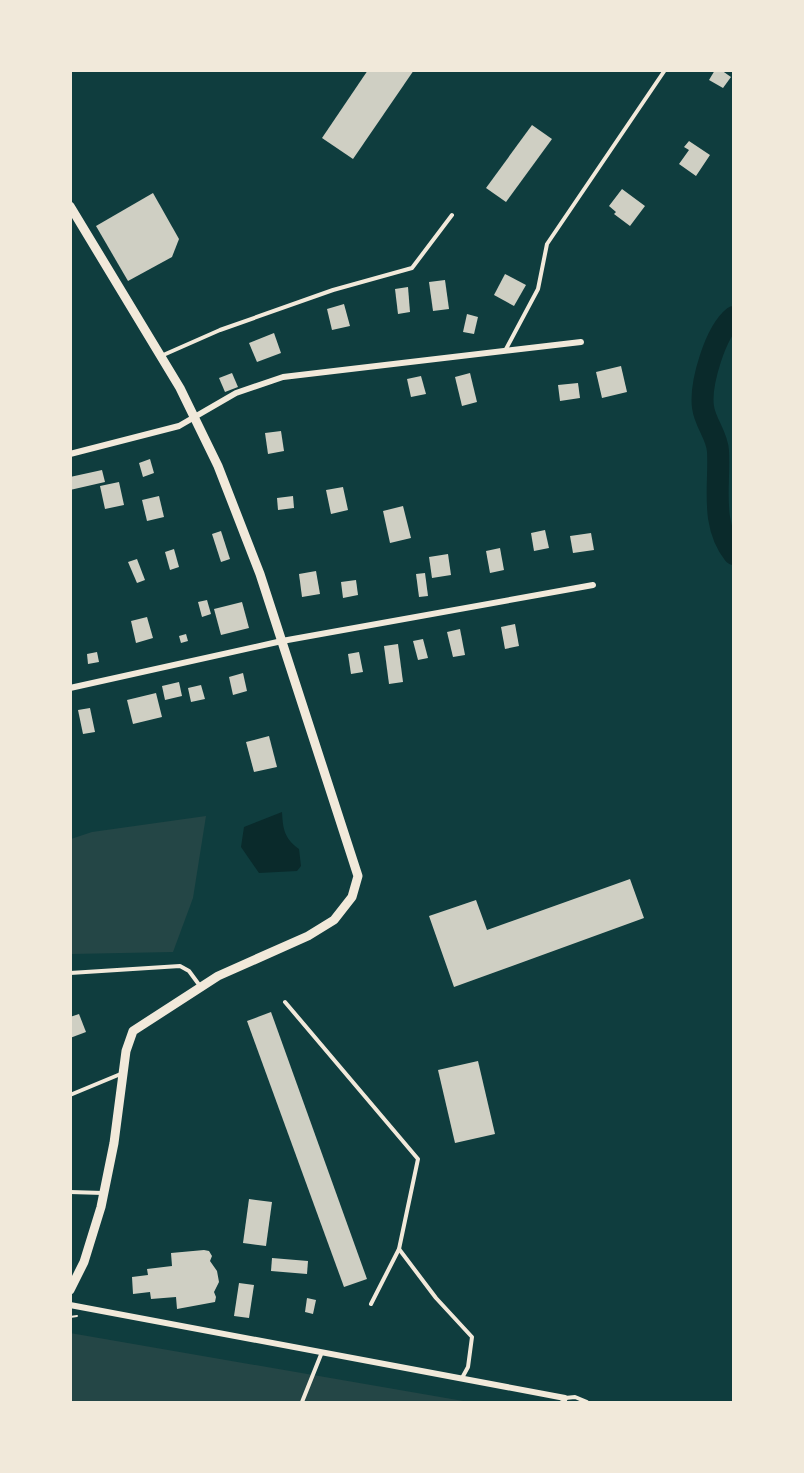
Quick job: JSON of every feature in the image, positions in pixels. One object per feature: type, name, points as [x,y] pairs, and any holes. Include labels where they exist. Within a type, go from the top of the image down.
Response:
[{"type":"street","points":[[70,206],[161,356],[194,416],[238,513],[357,866],[357,886],[345,909],[322,929],[201,987],[133,1031],[129,1039],[123,1072],[104,1193],[84,1262],[70,1290]]},
{"type":"street","points":[[70,454],[179,426],[236,393],[283,377],[581,342]]},
{"type":"street","points":[[70,688],[282,641],[593,585]]},
{"type":"street","points":[[70,1305],[462,1378],[564,1400]]},
{"type":"lane","points":[[505,351],[538,289],[547,244],[665,70]]},
{"type":"lane","points":[[161,356],[220,330],[322,294],[412,268],[452,215]]},
{"type":"lane","points":[[70,973],[180,966],[189,970],[201,987]]},
{"type":"lane","points":[[285,1002],[418,1159],[399,1249],[371,1304]]},
{"type":"lane","points":[[70,1095],[123,1072]]},
{"type":"lane","points":[[70,1192],[104,1193]]},
{"type":"lane","points":[[399,1249],[436,1298],[472,1337],[468,1367],[462,1378]]},
{"type":"lane","points":[[302,1402],[321,1352]]},
{"type":"lane","points":[[564,1400],[575,1397],[587,1402]]},
{"type":"shaded area","points":[[721,534],[733,546],[733,561],[725,551]]},
{"type":"shaded area","points":[[282,812],[285,833],[299,849],[301,866],[297,871],[259,873],[241,847],[244,827]]},
{"type":"shaded area","points":[[206,816],[193,898],[173,952],[71,954],[71,839],[92,832]]},
{"type":"shaded area","points":[[70,1333],[469,1402],[71,1402]]},
{"type":"building","points":[[368,70],[414,70],[353,159],[322,138]]},
{"type":"building","points":[[715,70],[721,70],[731,77],[723,88],[709,80]]},
{"type":"building","points":[[532,125],[552,139],[506,202],[486,188]]},
{"type":"building","points":[[689,141],[710,155],[696,176],[679,164],[689,150],[684,147]]},
{"type":"building","points":[[622,189],[645,206],[630,226],[614,214],[616,212],[609,206]]},
{"type":"building","points":[[153,193],[179,239],[172,257],[128,281],[96,226]]},
{"type":"building","points":[[505,274],[526,285],[514,306],[494,295]]},
{"type":"building","points":[[445,280],[449,309],[433,311],[429,282]]},
{"type":"building","points":[[408,287],[410,312],[398,314],[395,289]]},
{"type":"building","points":[[344,304],[350,326],[332,330],[327,309]]},
{"type":"building","points":[[467,314],[478,317],[474,334],[463,332]]},
{"type":"building","points":[[274,333],[281,353],[257,362],[249,343]]},
{"type":"building","points":[[621,366],[627,392],[602,398],[596,372]]},
{"type":"building","points":[[232,373],[238,387],[225,392],[219,378]]},
{"type":"building","points":[[470,373],[477,402],[462,406],[455,377]]},
{"type":"building","points":[[421,376],[426,394],[411,397],[407,379]]},
{"type":"building","points":[[578,383],[580,398],[560,401],[558,385]]},
{"type":"building","points":[[281,431],[284,451],[268,454],[265,433]]},
{"type":"building","points":[[150,459],[154,473],[143,477],[139,463]]},
{"type":"building","points":[[102,470],[105,482],[70,490],[70,477]]},
{"type":"building","points":[[119,482],[124,505],[105,509],[100,486]]},
{"type":"building","points":[[343,487],[348,510],[331,514],[326,490]]},
{"type":"building","points":[[159,496],[164,517],[147,521],[142,500]]},
{"type":"building","points":[[293,496],[294,508],[278,510],[277,498]]},
{"type":"building","points":[[403,506],[411,538],[390,543],[383,511]]},
{"type":"building","points":[[545,530],[549,548],[534,551],[531,533]]},
{"type":"building","points":[[221,531],[230,559],[221,562],[212,534]]},
{"type":"building","points":[[591,533],[594,550],[573,553],[570,536]]},
{"type":"building","points":[[500,548],[504,570],[490,573],[486,551]]},
{"type":"building","points":[[174,549],[179,567],[170,570],[165,552]]},
{"type":"building","points":[[448,554],[451,575],[432,578],[429,557]]},
{"type":"building","points":[[137,559],[145,580],[137,583],[128,562]]},
{"type":"building","points":[[316,571],[320,594],[302,597],[299,574]]},
{"type":"building","points":[[425,573],[428,596],[419,597],[416,574]]},
{"type":"building","points":[[356,580],[358,595],[343,598],[341,582]]},
{"type":"building","points":[[207,600],[211,614],[202,617],[198,602]]},
{"type":"building","points":[[242,602],[249,628],[221,635],[214,609]]},
{"type":"building","points":[[147,617],[153,638],[136,643],[131,621]]},
{"type":"building","points":[[515,624],[519,646],[505,649],[501,627]]},
{"type":"building","points":[[460,629],[465,655],[453,657],[447,632]]},
{"type":"building","points":[[186,634],[188,641],[181,643],[179,636]]},
{"type":"building","points":[[423,639],[428,658],[418,660],[413,641]]},
{"type":"building","points":[[398,644],[403,682],[389,684],[384,646]]},
{"type":"building","points":[[97,652],[99,662],[88,664],[87,654]]},
{"type":"building","points":[[359,652],[363,672],[351,674],[348,654]]},
{"type":"building","points":[[243,673],[247,691],[233,695],[229,677]]},
{"type":"building","points":[[179,682],[182,696],[165,700],[162,686]]},
{"type":"building","points":[[201,685],[205,699],[191,702],[188,688]]},
{"type":"building","points":[[156,693],[162,717],[133,724],[127,700]]},
{"type":"building","points":[[90,708],[95,732],[83,734],[78,710]]},
{"type":"building","points":[[269,736],[277,767],[254,772],[246,742]]},
{"type":"building","points":[[630,879],[644,918],[454,987],[429,916],[476,900],[487,930]]},
{"type":"building","points":[[271,1012],[367,1279],[344,1287],[247,1021]]},
{"type":"building","points":[[79,1014],[86,1032],[70,1038],[70,1017]]},
{"type":"building","points":[[478,1061],[495,1134],[455,1143],[438,1070]]},
{"type":"building","points":[[249,1199],[272,1202],[266,1246],[243,1243]]},
{"type":"building","points":[[209,1251],[212,1256],[210,1261],[217,1271],[219,1282],[214,1292],[215,1302],[177,1309],[176,1297],[151,1299],[150,1292],[133,1294],[132,1277],[148,1275],[147,1269],[172,1266],[171,1253]]},
{"type":"building","points":[[272,1258],[308,1261],[307,1274],[271,1271]]},
{"type":"building","points":[[239,1283],[254,1285],[249,1318],[234,1316]]},
{"type":"building","points":[[307,1298],[316,1300],[313,1314],[305,1312]]},
{"type":"waterway","points":[[734,317],[727,324],[715,346],[706,372],[703,397],[704,413],[716,440],[718,451],[719,517],[722,530],[734,554]]}]
